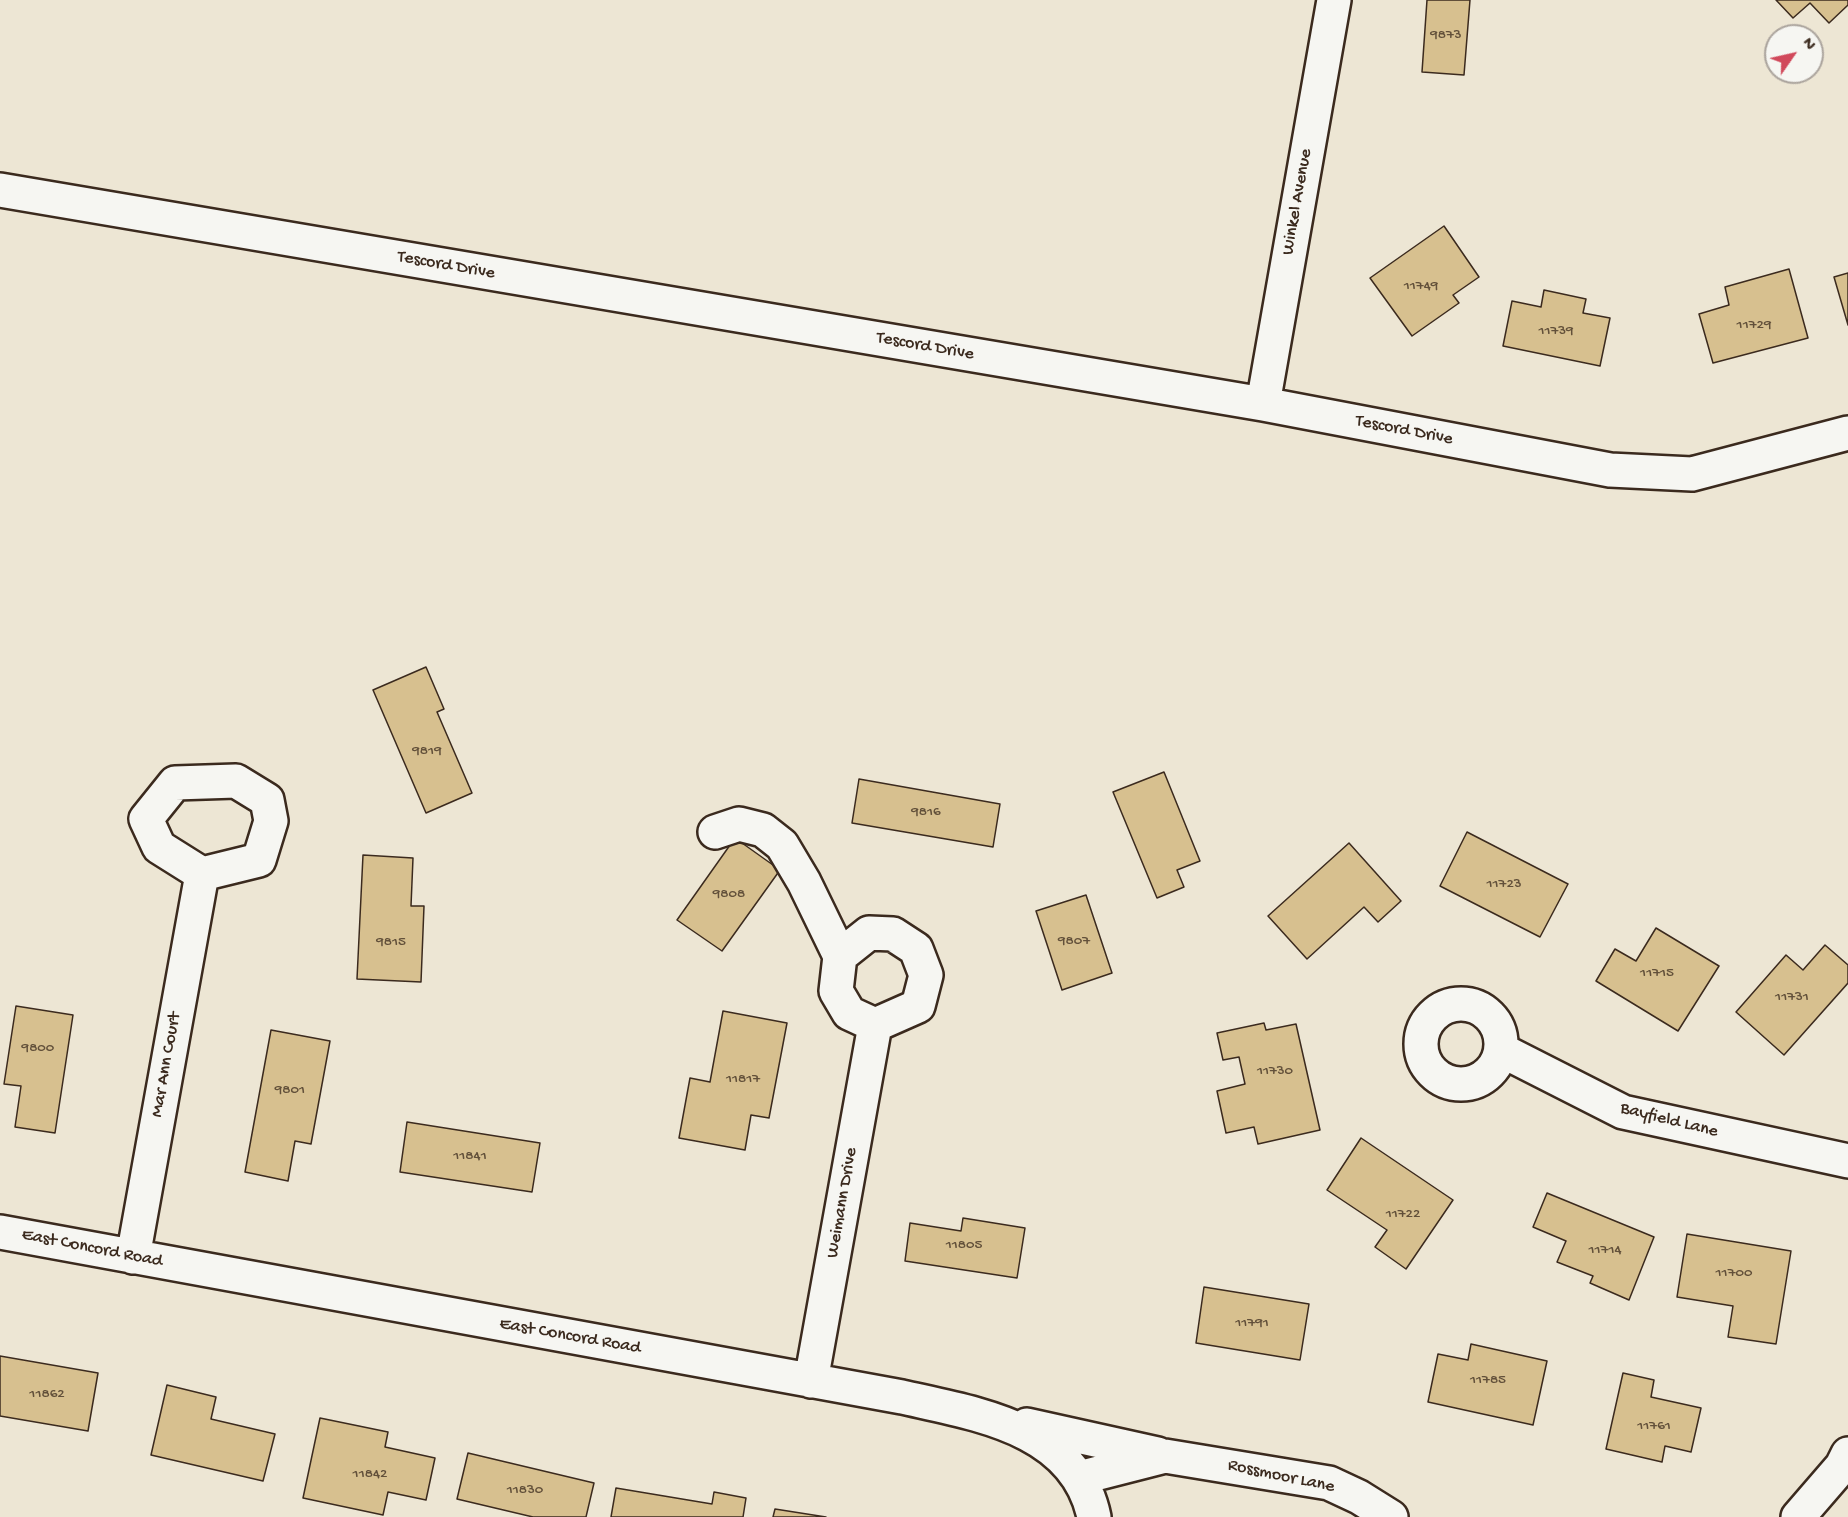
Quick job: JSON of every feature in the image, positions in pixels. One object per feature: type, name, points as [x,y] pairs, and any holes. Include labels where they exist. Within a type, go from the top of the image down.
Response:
[{"type":"street","name":"Winkel Avenue","points":[[1263,404],[1334,0]]},
{"type":"street","name":"Tescord Drive","points":[[0,190],[1263,404],[1599,468],[1692,474],[1848,434]]},
{"type":"street","points":[[715,832],[739,824],[763,830],[782,845],[804,882],[840,956],[836,991],[849,1013],[875,1025],[918,1006],[927,975],[916,949],[893,934],[869,933],[840,956]]},
{"type":"street","name":"Mar Ann Court","points":[[133,1257],[202,874]]},
{"type":"street","name":"Weimann Drive","points":[[811,1381],[875,1025]]},
{"type":"street","name":"Bayfield Lane","points":[[1501,1050],[1623,1112],[1848,1161]]},
{"type":"street","name":"East Concord Road","points":[[0,1232],[902,1397],[978,1414],[1035,1437],[1062,1457],[1079,1478],[1094,1517]]},
{"type":"street","name":"Rossmoor Lane","points":[[978,1414],[1165,1456],[1329,1483],[1359,1497],[1391,1517]]},
{"type":"street","points":[[1798,1517],[1842,1466],[1848,1454]]},
{"type":"street","name":"Rossmoor Lane","points":[[1079,1478],[1165,1456]]},
{"type":"building","points":[[1427,0],[1470,0],[1464,75],[1422,72]]},
{"type":"building","points":[[1776,0],[1848,0],[1848,5],[1829,23],[1810,3],[1793,18]]},
{"type":"building","points":[[1444,226],[1479,277],[1453,295],[1459,303],[1412,336],[1370,278]]},
{"type":"building","points":[[1789,269],[1808,338],[1713,363],[1699,314],[1729,305],[1725,287]]},
{"type":"building","points":[[1848,273],[1848,325],[1834,277]]},
{"type":"building","points":[[1544,290],[1586,299],[1583,313],[1610,318],[1600,366],[1503,346],[1512,301],[1541,307]]},
{"type":"building","points":[[426,667],[444,709],[437,712],[472,793],[426,813],[373,690]]},
{"type":"building","points":[[1164,772],[1200,861],[1177,870],[1184,887],[1157,898],[1113,792]]},
{"type":"building","points":[[859,779],[1000,804],[993,847],[852,823]]},
{"type":"building","points":[[1467,832],[1568,884],[1540,937],[1440,886]]},
{"type":"building","points":[[735,838],[780,870],[722,951],[677,920]]},
{"type":"building","points":[[1349,843],[1401,901],[1378,922],[1364,907],[1307,959],[1268,916]]},
{"type":"building","points":[[363,855],[413,858],[411,906],[424,906],[421,982],[357,979]]},
{"type":"building","points":[[1086,895],[1112,973],[1062,990],[1036,911]]},
{"type":"building","points":[[1656,928],[1719,966],[1678,1031],[1596,981],[1615,949],[1636,961]]},
{"type":"building","points":[[1825,945],[1848,965],[1848,983],[1784,1055],[1736,1012],[1786,955],[1803,970]]},
{"type":"building","points":[[16,1006],[73,1015],[55,1133],[15,1127],[21,1086],[4,1084]]},
{"type":"building","points":[[723,1011],[787,1023],[769,1118],[751,1115],[745,1150],[679,1138],[690,1078],[710,1082]]},
{"type":"building","points":[[1264,1023],[1266,1030],[1296,1024],[1320,1130],[1258,1144],[1254,1127],[1226,1133],[1217,1091],[1245,1084],[1239,1057],[1223,1060],[1217,1033]]},
{"type":"building","points":[[271,1030],[330,1041],[311,1144],[295,1141],[288,1181],[245,1172]]},
{"type":"building","points":[[407,1122],[540,1143],[532,1192],[400,1172]]},
{"type":"building","points":[[1361,1138],[1453,1200],[1406,1269],[1375,1247],[1387,1230],[1327,1190]]},
{"type":"building","points":[[1547,1193],[1654,1237],[1629,1300],[1590,1283],[1593,1276],[1557,1262],[1566,1241],[1533,1227]]},
{"type":"building","points":[[963,1218],[1025,1228],[1017,1278],[905,1261],[910,1223],[961,1231]]},
{"type":"building","points":[[1687,1234],[1791,1251],[1776,1344],[1728,1337],[1733,1306],[1677,1297]]},
{"type":"building","points":[[1204,1287],[1309,1304],[1300,1360],[1196,1343]]},
{"type":"building","points":[[1471,1344],[1547,1361],[1533,1425],[1428,1402],[1438,1354],[1468,1360]]},
{"type":"building","points":[[0,1356],[98,1373],[88,1431],[0,1416]]},
{"type":"building","points":[[1623,1373],[1654,1380],[1651,1397],[1701,1408],[1691,1452],[1665,1446],[1662,1462],[1606,1449]]},
{"type":"building","points":[[167,1385],[216,1397],[211,1419],[275,1434],[263,1481],[151,1455]]},
{"type":"building","points":[[320,1418],[388,1432],[385,1447],[435,1458],[426,1500],[388,1492],[383,1515],[303,1498]]},
{"type":"building","points":[[468,1453],[594,1483],[586,1517],[533,1517],[457,1499]]},
{"type":"building","points":[[616,1488],[712,1504],[714,1492],[746,1498],[743,1517],[611,1517]]},
{"type":"building","points":[[775,1509],[826,1517],[773,1517]]}]
